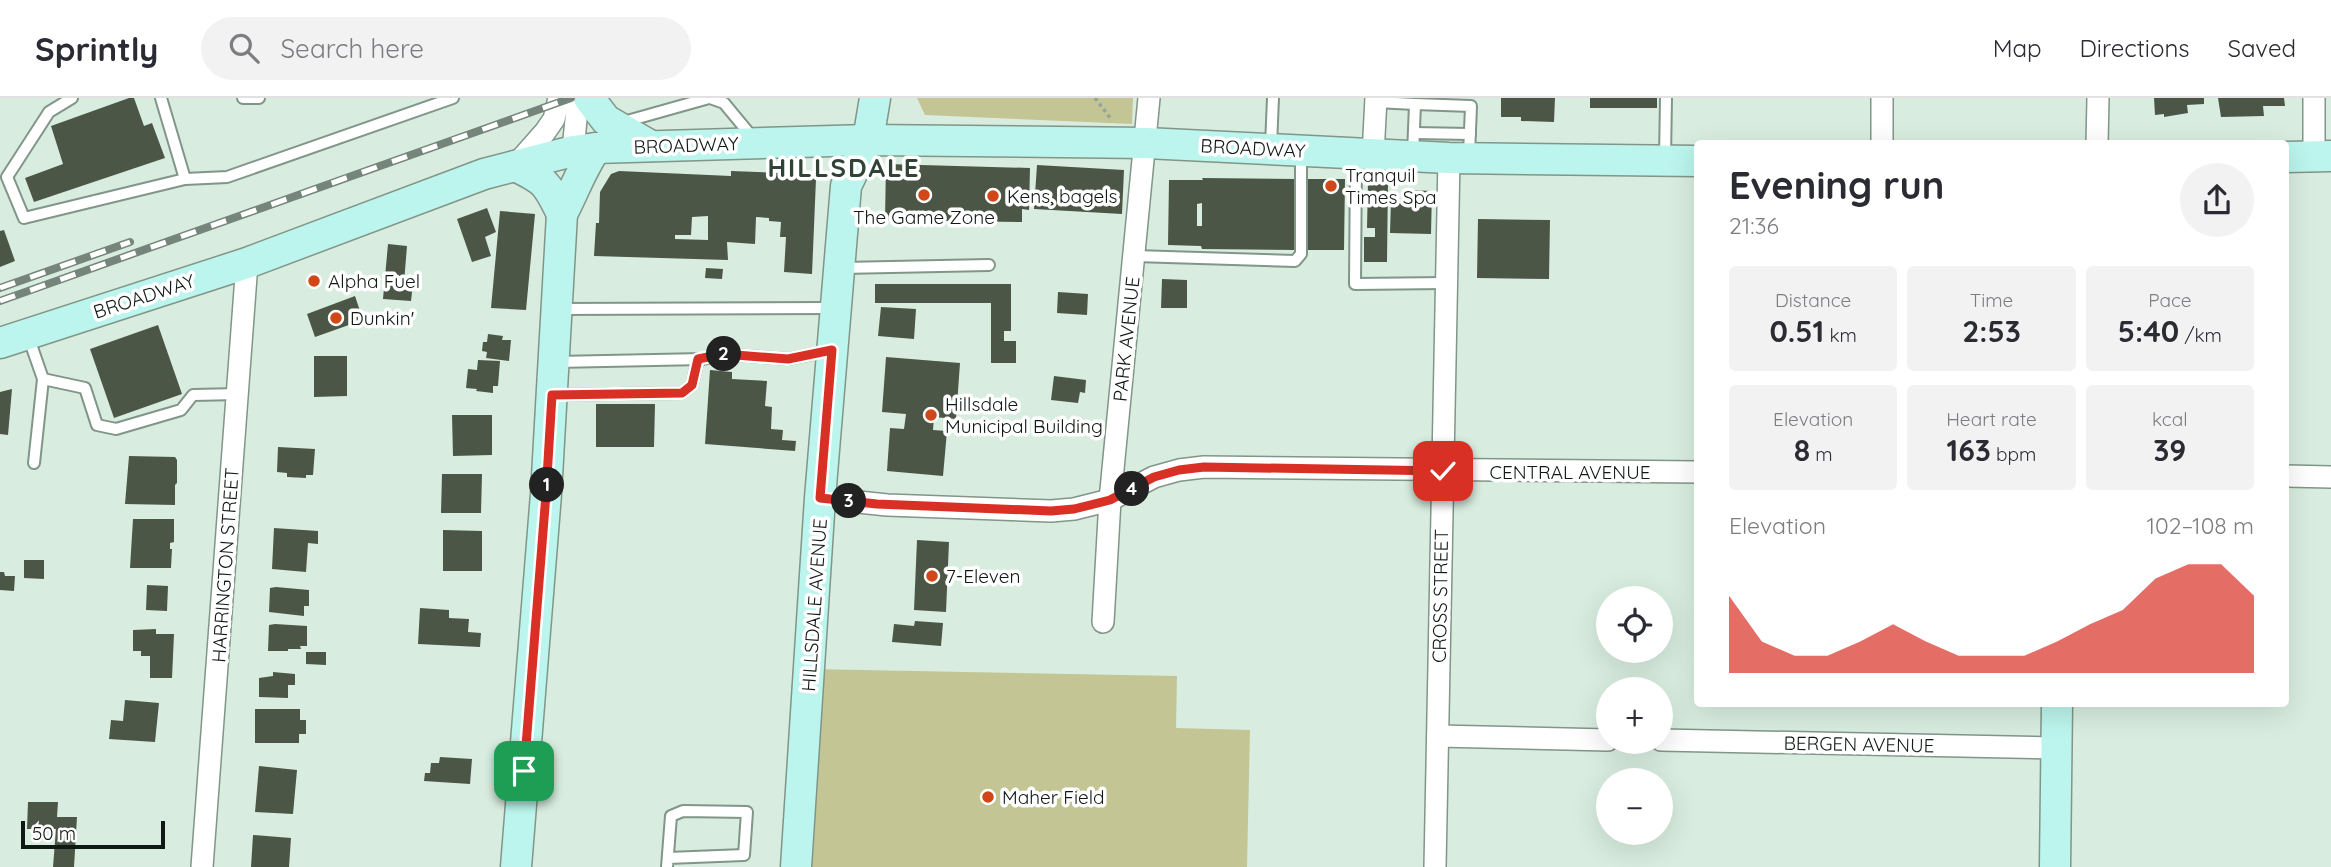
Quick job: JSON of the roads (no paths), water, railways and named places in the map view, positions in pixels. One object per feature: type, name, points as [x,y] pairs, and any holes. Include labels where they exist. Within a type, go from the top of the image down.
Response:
[{"type":"street","points":[[559,98],[555,118],[515,166],[534,175],[549,187],[562,214]]},
{"type":"street","points":[[578,98],[595,141]]},
{"type":"street","points":[[516,867],[546,494],[562,214],[595,141],[600,114],[589,98]]},
{"type":"street","name":"HILLSDALE AVENUE","points":[[796,867],[820,498],[846,186],[868,140],[875,98]]},
{"type":"street","name":"PARK AVENUE","points":[[1103,622],[1110,500],[1149,98]]},
{"type":"street","points":[[1882,98],[1882,140]]},
{"type":"street","points":[[2097,140],[2098,98]]},
{"type":"street","points":[[2310,156],[2314,98]]},
{"type":"street","points":[[1364,154],[1376,100]]},
{"type":"street","name":"BROADWAY","points":[[13,338],[247,263],[484,174],[595,141],[651,146],[868,140],[1146,143],[1364,154],[1413,145],[1463,150],[1694,161]]},
{"type":"street","name":"CROSS STREET","points":[[1435,867],[1446,283],[1463,150]]},
{"type":"street","name":"HARRINGTON STREET","points":[[202,867],[247,263]]},
{"type":"street","name":"CENTRAL AVENUE","points":[[820,498],[877,504],[1030,511],[1074,509],[1110,500],[1154,477],[1204,467],[1694,472]]},
{"type":"street","points":[[2289,476],[2331,477]]},
{"type":"street","points":[[2055,867],[2057,707]]},
{"type":"street","points":[[1438,736],[1596,740]]},
{"type":"street","name":"BERGEN AVENUE","points":[[1673,740],[2056,748]]},
{"type":"lane","points":[[72,98],[49,112],[7,177],[24,218],[185,178],[227,177],[453,98]]},
{"type":"lane","points":[[162,98],[185,178]]},
{"type":"lane","points":[[243,98],[259,98]]},
{"type":"lane","points":[[595,141],[709,98],[724,103],[758,142]]},
{"type":"lane","points":[[1271,149],[1273,98]]},
{"type":"lane","points":[[1665,161],[1666,98]]},
{"type":"lane","points":[[1376,100],[1471,106],[1463,150]]},
{"type":"lane","points":[[1413,145],[1415,104]]},
{"type":"lane","points":[[1135,256],[1295,261],[1301,254],[1301,150]]},
{"type":"lane","points":[[1364,154],[1355,284],[1446,283]]},
{"type":"lane","points":[[839,268],[989,265]]},
{"type":"lane","points":[[557,309],[836,308]]},
{"type":"lane","points":[[13,338],[43,379],[85,388],[97,425],[116,429],[181,410],[193,395],[237,394]]},
{"type":"lane","points":[[554,362],[698,359],[723,354],[788,359],[832,350]]},
{"type":"lane","points":[[552,395],[682,393],[692,385],[698,359]]},
{"type":"lane","points":[[34,463],[43,379]]},
{"type":"lane","points":[[683,811],[747,813],[744,855],[668,862],[671,816],[683,811]]},
{"type":"railway","points":[[0,301],[571,98]]},
{"type":"railway","points":[[0,288],[130,242]]},
{"type":"place","name":"Tranquil Times Spa","points":[[1331,186]]},
{"type":"place","name":"The Game Zone","points":[[924,195]]},
{"type":"place","name":"Kens, bagels","points":[[993,196]]},
{"type":"place","name":"Alpha Fuel","points":[[314,281]]},
{"type":"place","name":"Dunkin'","points":[[336,318]]},
{"type":"place","name":"Hillsdale Municipal Building","points":[[931,415]]},
{"type":"place","name":"7-Eleven","points":[[932,576]]},
{"type":"place","name":"Maher Field","points":[[988,797]]},
{"type":"district","name":"HILLSDALE","points":[[844,168]]}]
